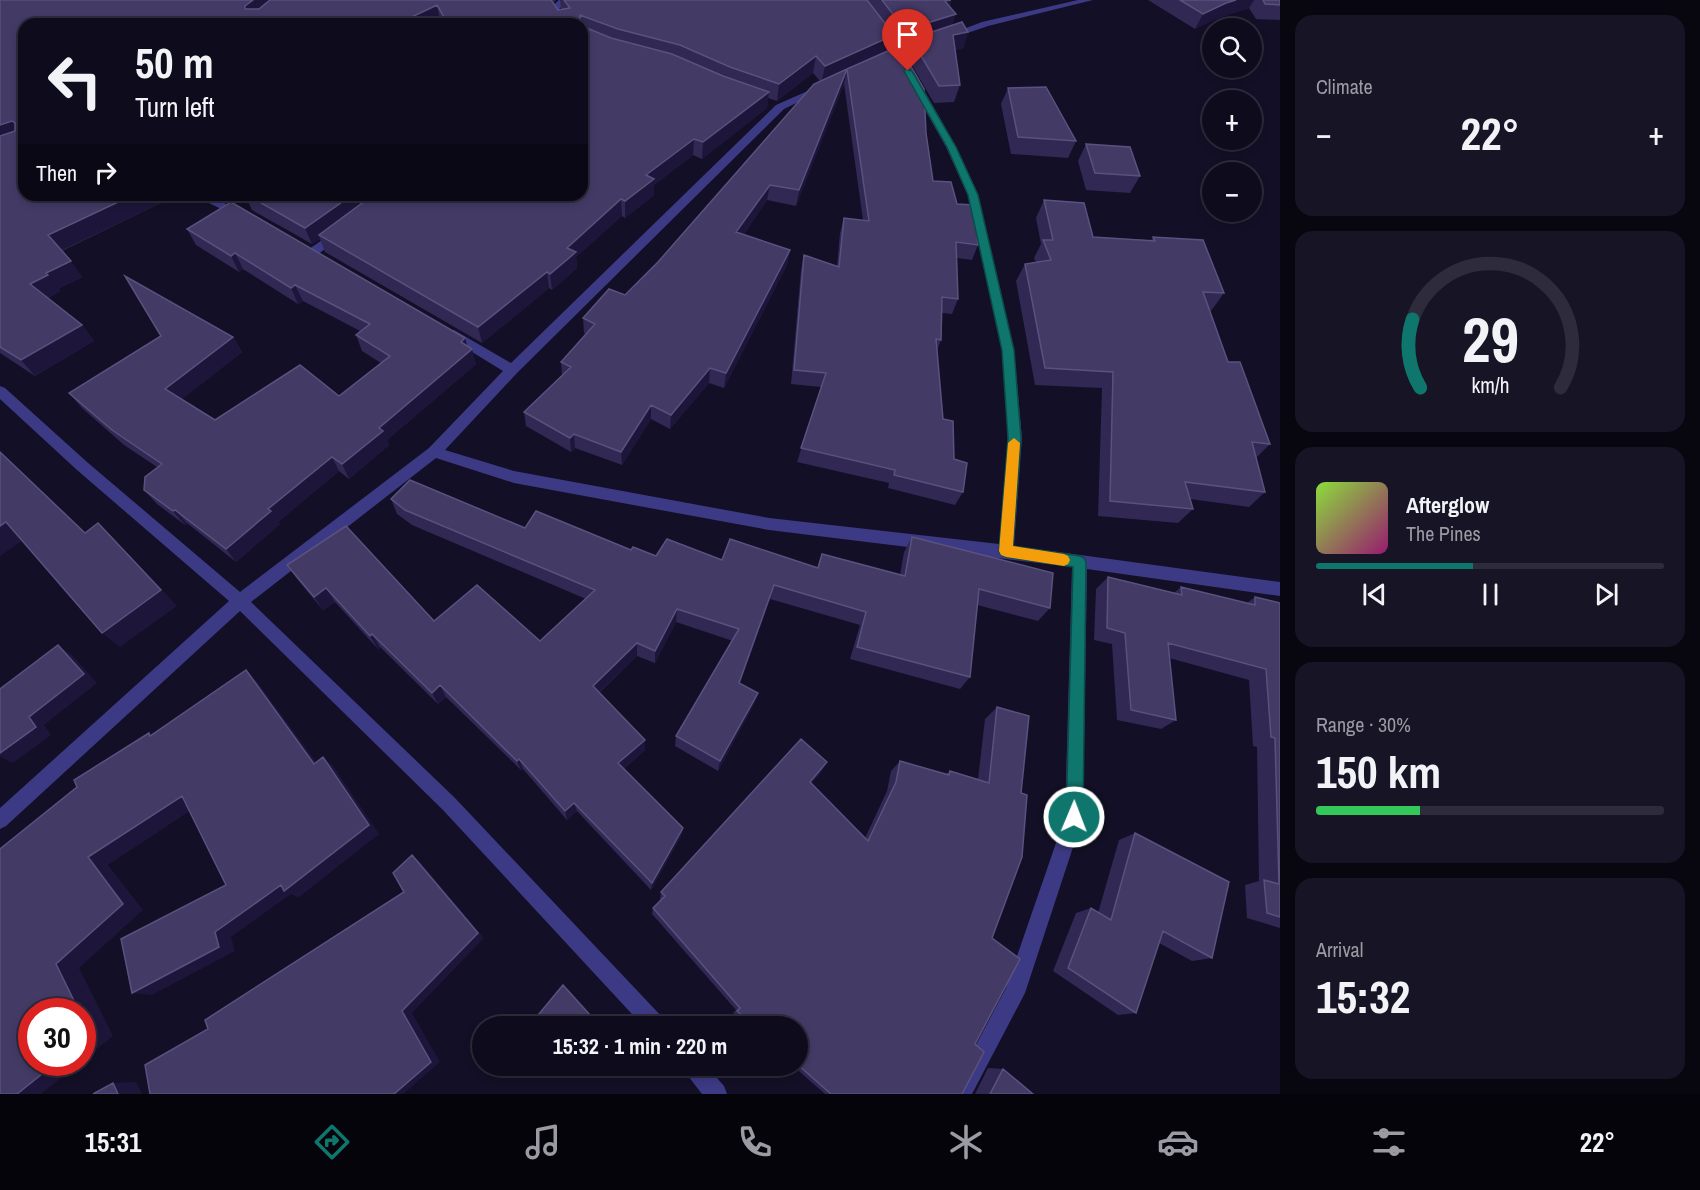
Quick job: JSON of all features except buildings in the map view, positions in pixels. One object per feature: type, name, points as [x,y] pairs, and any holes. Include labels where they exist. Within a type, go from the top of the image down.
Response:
[{"type":"street","points":[[560,18],[553,9],[565,0]]},
{"type":"street","points":[[858,0],[898,53],[951,147],[973,195],[1008,350],[1015,438],[1006,551]]},
{"type":"street","points":[[941,39],[985,24],[1089,0]]},
{"type":"street","points":[[0,820],[240,601],[434,452],[774,105],[833,82]]},
{"type":"street","points":[[212,201],[258,220]]},
{"type":"street","points":[[313,252],[352,223]]},
{"type":"street","points":[[442,329],[512,370]]},
{"type":"street","points":[[0,391],[82,466],[240,601],[449,804],[648,1016]]},
{"type":"street","points":[[434,452],[514,477],[770,524],[1006,551],[1280,589]]},
{"type":"street","points":[[961,1094],[1015,993],[1074,817],[1080,562]]},
{"type":"street","points":[[701,1076],[716,1094]]},
{"type":"slow traffic","points":[[1014,443],[1006,551],[1064,560]]},
{"type":"route","points":[[908,71],[951,147],[973,195],[1008,350],[1015,438],[1006,551],[1080,562],[1074,817]]}]
